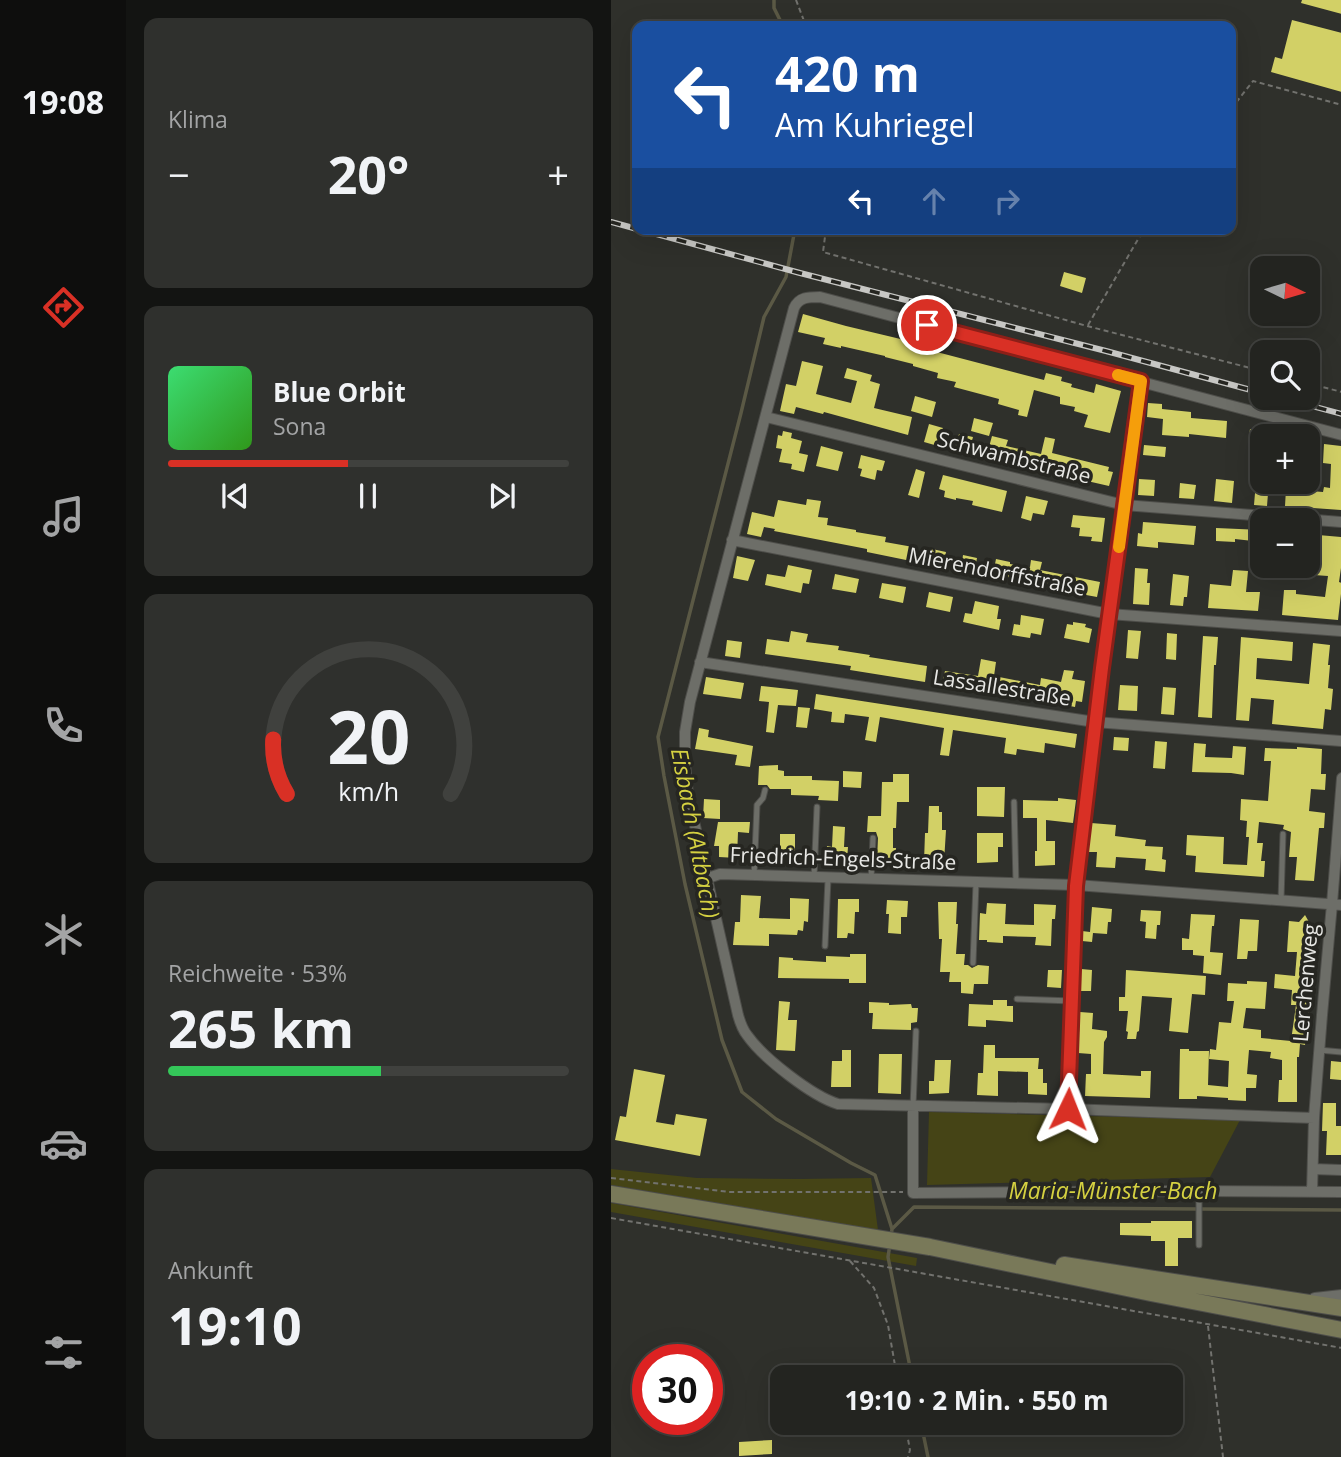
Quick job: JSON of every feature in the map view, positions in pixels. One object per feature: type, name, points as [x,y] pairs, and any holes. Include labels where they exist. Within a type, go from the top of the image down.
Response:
[{"type":"main road","points":[[611,1194],[904,1243],[979,1252],[1341,1308]]},
{"type":"main road","points":[[930,1247],[1341,1330]]},
{"type":"street","name":"Friedrich-Engels-Straße","points":[[1141,381],[820,298],[809,297],[797,302],[700,662],[685,733],[688,795],[708,878],[720,874],[1076,886],[1337,904]]},
{"type":"street","points":[[1068,1109],[1076,886],[1141,381],[1341,435]]},
{"type":"street","name":"Schwambstraße","points":[[766,417],[1124,505],[1341,522]]},
{"type":"street","name":"Mierendorffstraße","points":[[732,540],[1109,614],[1341,631]]},
{"type":"street","name":"Lassallestraße","points":[[700,662],[1095,722],[1341,741]]},
{"type":"street","name":"Lerchenweg","points":[[1312,1192],[1319,1050],[1337,904],[1341,778]]},
{"type":"street","points":[[708,878],[738,1015],[745,1033],[758,1049],[826,1100],[839,1104],[913,1107],[1068,1109],[1314,1118]]},
{"type":"street","points":[[913,1107],[913,1193],[1341,1192]]},
{"type":"street","points":[[1313,1170],[1341,1170]]},
{"type":"street","points":[[1303,1301],[1341,1297]]},
{"type":"lane","points":[[753,876],[757,805],[763,798],[764,790]]},
{"type":"lane","points":[[1014,802],[1016,884]]},
{"type":"lane","points":[[814,878],[817,807]]},
{"type":"lane","points":[[1281,901],[1283,834]]},
{"type":"lane","points":[[871,880],[873,838]]},
{"type":"lane","points":[[825,946],[827,878]]},
{"type":"lane","points":[[973,963],[976,883]]},
{"type":"lane","points":[[1017,999],[1072,1000]]},
{"type":"lane","points":[[913,1107],[916,1031]]},
{"type":"lane","points":[[1319,1050],[1341,1052]]},
{"type":"lane","points":[[1199,1191],[1199,1245]]},
{"type":"path","points":[[796,0],[804,21]]},
{"type":"path","points":[[1236,103],[1253,81],[1341,105]]},
{"type":"path","points":[[825,235],[823,252],[1087,326],[1250,368]]},
{"type":"path","points":[[1087,326],[1140,235]]},
{"type":"path","points":[[1320,386],[1341,392]]},
{"type":"path","points":[[611,1178],[729,1192],[897,1192]]},
{"type":"path","points":[[611,1218],[1341,1348]]},
{"type":"path","points":[[849,1260],[874,1288],[887,1325],[895,1365]]},
{"type":"path","points":[[1208,1325],[1223,1457]]},
{"type":"path","points":[[907,1435],[910,1450],[908,1457]]},
{"type":"shaded area","points":[[929,1112],[1240,1120],[1210,1177],[927,1185]]},
{"type":"shaded area","points":[[611,1169],[697,1178],[871,1178],[878,1230],[611,1185]]},
{"type":"shaded area","points":[[611,1203],[917,1258],[916,1266],[611,1212]]},
{"type":"building","points":[[1302,0],[1342,0],[1342,14],[1301,3]]},
{"type":"building","points":[[1292,20],[1342,33],[1342,92],[1271,72],[1275,57],[1282,59]]},
{"type":"building","points":[[1064,272],[1086,278],[1082,293],[1060,286]]},
{"type":"building","points":[[803,314],[934,347],[933,351],[1044,380],[1046,373],[1062,377],[1061,381],[1072,384],[1071,387],[1094,393],[1096,384],[1121,391],[1110,433],[1084,427],[1088,415],[1074,411],[1075,407],[1060,404],[1060,397],[1034,390],[1027,417],[1018,415],[1019,410],[998,404],[999,399],[954,387],[956,382],[937,378],[938,373],[885,356],[823,344],[825,338],[798,332]]},
{"type":"building","points":[[802,361],[823,366],[816,394],[851,403],[857,381],[844,378],[847,368],[872,375],[870,381],[880,384],[874,408],[912,417],[908,435],[824,412],[823,414],[796,407],[794,414],[780,411],[786,384],[796,386]]},
{"type":"building","points":[[915,396],[936,402],[932,417],[911,411]]},
{"type":"building","points":[[1148,403],[1162,404],[1162,409],[1191,412],[1191,418],[1227,421],[1226,438],[1189,434],[1189,437],[1162,435],[1163,419],[1147,417]]},
{"type":"building","points":[[974,418],[993,423],[989,436],[971,431]]},
{"type":"building","points":[[929,424],[943,428],[938,446],[924,442]]},
{"type":"building","points":[[783,431],[792,433],[791,438],[802,441],[799,453],[808,455],[804,472],[791,469],[792,464],[779,462],[782,449],[776,448],[778,435],[782,436]]},
{"type":"building","points":[[959,434],[973,437],[969,452],[956,449]]},
{"type":"building","points":[[992,436],[1008,440],[1006,446],[1041,454],[1045,437],[1055,439],[1052,453],[1109,467],[1108,471],[1113,472],[1109,486],[986,458]]},
{"type":"building","points":[[1324,444],[1342,446],[1342,510],[1285,506],[1286,494],[1320,494],[1324,487],[1330,488],[1331,464],[1323,463]]},
{"type":"building","points":[[1144,445],[1166,447],[1165,457],[1143,455]]},
{"type":"building","points":[[821,446],[843,452],[838,471],[816,466]]},
{"type":"building","points":[[861,455],[885,461],[882,471],[877,470],[875,480],[860,476],[862,469],[858,468]]},
{"type":"building","points":[[916,469],[925,472],[919,498],[908,495]]},
{"type":"building","points":[[943,475],[1007,491],[1002,512],[972,505],[973,501],[944,497],[945,491],[939,489]]},
{"type":"building","points":[[1139,479],[1155,480],[1154,496],[1138,495]]},
{"type":"building","points":[[1216,479],[1234,481],[1232,503],[1214,501]]},
{"type":"building","points":[[1180,483],[1196,485],[1194,499],[1179,498]]},
{"type":"building","points":[[1255,494],[1268,494],[1267,506],[1254,505]]},
{"type":"building","points":[[1026,496],[1048,501],[1044,515],[1033,513],[1031,521],[1021,518]]},
{"type":"building","points":[[807,499],[821,501],[818,517],[828,518],[827,525],[886,537],[885,542],[913,547],[911,561],[764,527],[761,537],[747,534],[752,512],[774,517],[778,500],[806,505]]},
{"type":"building","points":[[1073,515],[1105,518],[1102,542],[1091,541],[1092,537],[1079,536],[1080,528],[1071,527]]},
{"type":"building","points":[[1143,522],[1196,526],[1194,545],[1158,542],[1158,548],[1137,546],[1138,533],[1142,534]]},
{"type":"building","points":[[1216,528],[1250,529],[1250,541],[1216,541]]},
{"type":"building","points":[[1320,535],[1342,537],[1339,582],[1342,585],[1338,620],[1282,615],[1284,590],[1325,597],[1328,576],[1320,575]]},
{"type":"building","points":[[932,549],[946,552],[943,567],[929,564]]},
{"type":"building","points":[[963,555],[977,558],[974,573],[961,570]]},
{"type":"building","points":[[737,556],[755,560],[748,581],[733,578]]},
{"type":"building","points":[[996,559],[1030,567],[1031,560],[1042,562],[1040,570],[1100,582],[1097,597],[1021,583],[1022,580],[993,574]]},
{"type":"building","points":[[788,565],[812,570],[809,584],[803,583],[801,593],[765,585],[767,574],[785,577]]},
{"type":"building","points":[[1135,568],[1148,569],[1149,605],[1133,604]]},
{"type":"building","points":[[1233,570],[1248,571],[1246,592],[1260,592],[1258,611],[1208,608],[1210,584],[1231,586]]},
{"type":"building","points":[[835,574],[859,579],[856,593],[832,589]]},
{"type":"building","points":[[1173,574],[1189,576],[1187,597],[1184,597],[1183,606],[1170,605]]},
{"type":"building","points":[[882,583],[906,587],[903,603],[879,598]]},
{"type":"building","points":[[929,592],[953,597],[950,612],[926,607]]},
{"type":"building","points":[[975,601],[999,606],[999,630],[963,622],[965,613],[972,614]]},
{"type":"building","points":[[1021,615],[1044,619],[1041,635],[1031,633],[1030,638],[1012,635],[1014,624],[1020,625]]},
{"type":"building","points":[[1073,622],[1086,624],[1085,627],[1092,629],[1089,643],[1064,638],[1067,624],[1073,625]]},
{"type":"building","points":[[1128,630],[1141,631],[1138,659],[1126,658]]},
{"type":"building","points":[[791,631],[808,634],[806,642],[839,646],[838,650],[927,666],[925,682],[850,670],[851,666],[765,654],[767,639],[789,642]]},
{"type":"building","points":[[1167,633],[1177,634],[1176,660],[1166,659]]},
{"type":"building","points":[[1203,636],[1218,637],[1212,718],[1198,717]]},
{"type":"building","points":[[1241,637],[1293,642],[1292,661],[1257,658],[1256,679],[1309,684],[1313,643],[1330,645],[1328,688],[1333,689],[1331,710],[1325,709],[1323,729],[1272,724],[1274,700],[1251,698],[1249,721],[1236,720]]},
{"type":"building","points":[[727,640],[742,642],[740,658],[725,656]]},
{"type":"building","points":[[981,659],[996,662],[994,676],[1040,685],[1041,678],[1061,682],[1064,670],[1074,671],[1072,679],[1085,681],[1082,702],[1076,701],[1075,707],[942,685],[945,671],[978,676]]},
{"type":"building","points":[[706,677],[744,683],[741,699],[703,694]]},
{"type":"building","points":[[1120,685],[1138,686],[1137,711],[1118,710]]},
{"type":"building","points":[[761,686],[798,690],[796,706],[778,705],[774,733],[766,732],[769,702],[759,701]]},
{"type":"building","points":[[1163,687],[1176,688],[1174,715],[1161,714]]},
{"type":"building","points":[[816,694],[1077,734],[1075,748],[1045,743],[1044,753],[1017,749],[1016,755],[1004,753],[1006,738],[953,730],[949,756],[940,755],[944,728],[880,717],[876,742],[865,740],[869,717],[845,714],[844,723],[831,722],[832,712],[814,709]]},
{"type":"building","points":[[798,707],[810,708],[807,728],[796,727]]},
{"type":"building","points":[[699,728],[709,730],[708,737],[753,746],[750,767],[735,765],[737,755],[695,749]]},
{"type":"building","points":[[1114,737],[1129,738],[1128,751],[1113,750]]},
{"type":"building","points":[[1155,741],[1167,742],[1165,769],[1153,768]]},
{"type":"building","points":[[1194,743],[1206,744],[1205,757],[1232,758],[1233,746],[1246,747],[1244,775],[1192,772]]},
{"type":"building","points":[[1265,748],[1322,749],[1321,774],[1326,774],[1325,790],[1311,789],[1309,811],[1325,813],[1324,828],[1319,828],[1314,881],[1295,880],[1297,857],[1289,857],[1291,832],[1283,829],[1284,825],[1259,822],[1257,843],[1263,843],[1261,861],[1265,861],[1264,877],[1195,872],[1196,856],[1186,855],[1187,835],[1224,837],[1223,864],[1247,865],[1249,837],[1246,837],[1247,821],[1240,820],[1241,799],[1268,801],[1271,761],[1264,761]]},
{"type":"building","points":[[778,765],[778,770],[784,771],[784,776],[812,776],[812,780],[839,781],[838,801],[818,800],[819,796],[791,795],[791,789],[770,789],[767,785],[758,785],[759,766]]},
{"type":"building","points":[[843,771],[862,772],[861,788],[843,787]]},
{"type":"building","points":[[893,774],[909,774],[909,802],[897,802],[896,828],[893,828],[896,861],[877,860],[878,838],[876,832],[867,832],[868,816],[881,816],[882,782],[893,782]]},
{"type":"building","points":[[977,787],[1005,787],[1004,817],[977,816]]},
{"type":"building","points":[[1058,798],[1076,800],[1073,823],[1046,820],[1046,841],[1055,841],[1055,865],[1035,866],[1037,818],[1023,818],[1023,800],[1058,801]]},
{"type":"building","points":[[704,799],[720,800],[720,819],[703,818]]},
{"type":"building","points":[[929,806],[939,806],[939,812],[942,812],[942,830],[946,830],[944,862],[924,862]]},
{"type":"building","points":[[718,822],[750,822],[749,833],[738,832],[737,858],[719,857],[719,846],[714,846]]},
{"type":"building","points":[[1091,823],[1116,825],[1115,836],[1146,840],[1145,846],[1163,847],[1165,872],[1145,870],[1146,859],[1116,857],[1115,868],[1096,867],[1097,852],[1088,852]]},
{"type":"building","points":[[833,826],[845,827],[844,847],[848,847],[847,860],[826,860],[827,846],[832,847]]},
{"type":"building","points":[[977,833],[1003,833],[1003,847],[998,847],[998,862],[977,863]]},
{"type":"building","points":[[780,834],[795,834],[795,858],[773,858],[773,845],[780,846]]},
{"type":"building","points":[[741,895],[761,896],[759,918],[790,919],[790,898],[809,899],[808,922],[804,921],[803,931],[798,930],[797,935],[769,934],[769,946],[733,945],[735,922],[740,922]]},
{"type":"building","points":[[838,899],[859,899],[859,912],[855,912],[854,934],[848,933],[847,938],[837,938]]},
{"type":"building","points":[[887,900],[908,901],[907,917],[901,917],[901,934],[888,933]]},
{"type":"building","points":[[938,902],[957,902],[956,954],[965,954],[964,965],[972,968],[978,965],[989,966],[988,984],[974,984],[973,994],[961,993],[961,982],[949,982],[950,972],[940,972],[942,939],[939,939]]},
{"type":"building","points":[[987,903],[1006,904],[1005,924],[1034,925],[1034,904],[1056,905],[1055,919],[1052,919],[1051,946],[1035,945],[1036,937],[1003,936],[1003,943],[979,940],[980,913],[986,914]]},
{"type":"building","points":[[1092,907],[1112,909],[1111,922],[1108,922],[1107,934],[1093,933],[1092,942],[1082,941],[1082,931],[1090,932]]},
{"type":"building","points":[[1141,910],[1161,911],[1156,939],[1145,938],[1146,922],[1140,921]]},
{"type":"building","points":[[1191,914],[1215,915],[1210,952],[1223,953],[1221,975],[1203,973],[1204,956],[1193,955],[1193,950],[1182,950],[1182,938],[1189,939]]},
{"type":"building","points":[[1305,915],[1309,922],[1307,953],[1313,954],[1312,981],[1305,1045],[1300,1044],[1297,1057],[1297,1102],[1278,1102],[1282,1060],[1270,1058],[1271,1052],[1249,1050],[1247,1074],[1257,1075],[1256,1088],[1246,1088],[1246,1101],[1197,1096],[1197,1099],[1179,1099],[1180,1049],[1209,1051],[1208,1085],[1228,1087],[1229,1061],[1209,1059],[1210,1049],[1216,1050],[1219,1022],[1231,1023],[1234,1001],[1227,1001],[1228,983],[1267,982],[1265,1009],[1246,1008],[1243,1028],[1261,1030],[1261,1038],[1291,1041],[1296,1005],[1291,1005],[1292,990],[1274,988],[1275,974],[1295,976],[1297,952],[1287,952],[1289,921],[1299,922]]},
{"type":"building","points":[[1240,919],[1259,920],[1257,951],[1248,951],[1247,959],[1237,959]]},
{"type":"building","points":[[850,954],[866,954],[866,983],[849,983],[849,979],[778,978],[779,957],[826,962],[826,956],[850,957]]},
{"type":"building","points":[[1081,969],[1092,970],[1091,991],[1080,991]]},
{"type":"building","points":[[1048,970],[1062,970],[1061,988],[1047,987]]},
{"type":"building","points":[[1126,970],[1206,976],[1205,995],[1192,994],[1188,1033],[1169,1031],[1172,998],[1142,996],[1139,1031],[1136,1039],[1127,1039],[1128,1011],[1119,1011],[1119,997],[1125,997]]},
{"type":"building","points":[[993,1000],[1007,1000],[1007,1006],[1013,1006],[1013,1022],[986,1020],[986,1027],[968,1026],[969,1004],[993,1005]]},
{"type":"building","points":[[779,1001],[790,1002],[788,1020],[797,1020],[795,1051],[776,1050]]},
{"type":"building","points":[[869,1002],[911,1004],[912,1008],[918,1008],[917,1022],[911,1023],[911,1030],[872,1029],[873,1013],[869,1013]]},
{"type":"building","points":[[1080,1012],[1093,1013],[1092,1029],[1107,1031],[1103,1074],[1141,1076],[1141,1071],[1151,1071],[1150,1098],[1085,1096],[1086,1074],[1091,1074],[1091,1054],[1078,1053]]},
{"type":"building","points":[[984,1045],[995,1045],[995,1058],[1039,1058],[1038,1069],[1043,1069],[1043,1083],[1047,1083],[1047,1095],[1028,1094],[1028,1072],[998,1071],[998,1096],[977,1095],[978,1073],[983,1073]]},
{"type":"building","points":[[842,1050],[851,1050],[851,1087],[831,1087],[832,1061],[842,1061]]},
{"type":"building","points":[[879,1054],[902,1054],[901,1094],[878,1093]]},
{"type":"building","points":[[935,1060],[951,1060],[949,1093],[929,1094],[929,1081],[934,1081]]},
{"type":"building","points":[[1331,1061],[1342,1062],[1342,1080],[1330,1079]]},
{"type":"building","points":[[634,1069],[665,1075],[656,1122],[674,1125],[676,1114],[707,1119],[700,1156],[615,1140],[620,1116],[626,1117]]},
{"type":"building","points":[[1323,1103],[1336,1103],[1336,1126],[1342,1126],[1341,1155],[1326,1155],[1327,1131],[1322,1131]]},
{"type":"building","points":[[1192,1221],[1192,1238],[1178,1238],[1178,1266],[1165,1266],[1165,1241],[1151,1241],[1151,1236],[1120,1235],[1120,1223]]},
{"type":"building","points":[[772,1440],[772,1454],[739,1456],[739,1442]]},
{"type":"waterway","name":"Eisbach (Altbach)","points":[[774,0],[774,8],[780,21]]},
{"type":"waterway","name":"Eisbach (Altbach)","points":[[794,235],[786,277],[764,317],[658,737],[685,884],[722,1040],[742,1092],[776,1119],[875,1175],[892,1229],[891,1237]]},
{"type":"waterway","name":"Maria-Münster-Bach","points":[[892,1229],[914,1207],[1342,1210]]},
{"type":"waterway","name":"Eisbach (Altbach)","points":[[890,1244],[888,1257],[910,1365]]},
{"type":"waterway","name":"Eisbach (Altbach)","points":[[923,1435],[928,1457]]},
{"type":"railway","points":[[611,222],[632,228]]},
{"type":"railway","points":[[660,235],[1250,390]]},
{"type":"railway","points":[[1320,408],[1342,414]]},
{"type":"slow traffic","points":[[1118,375],[1141,381],[1119,547]]},
{"type":"route","points":[[927,325],[1141,381],[1076,886],[1068,1109]]}]
